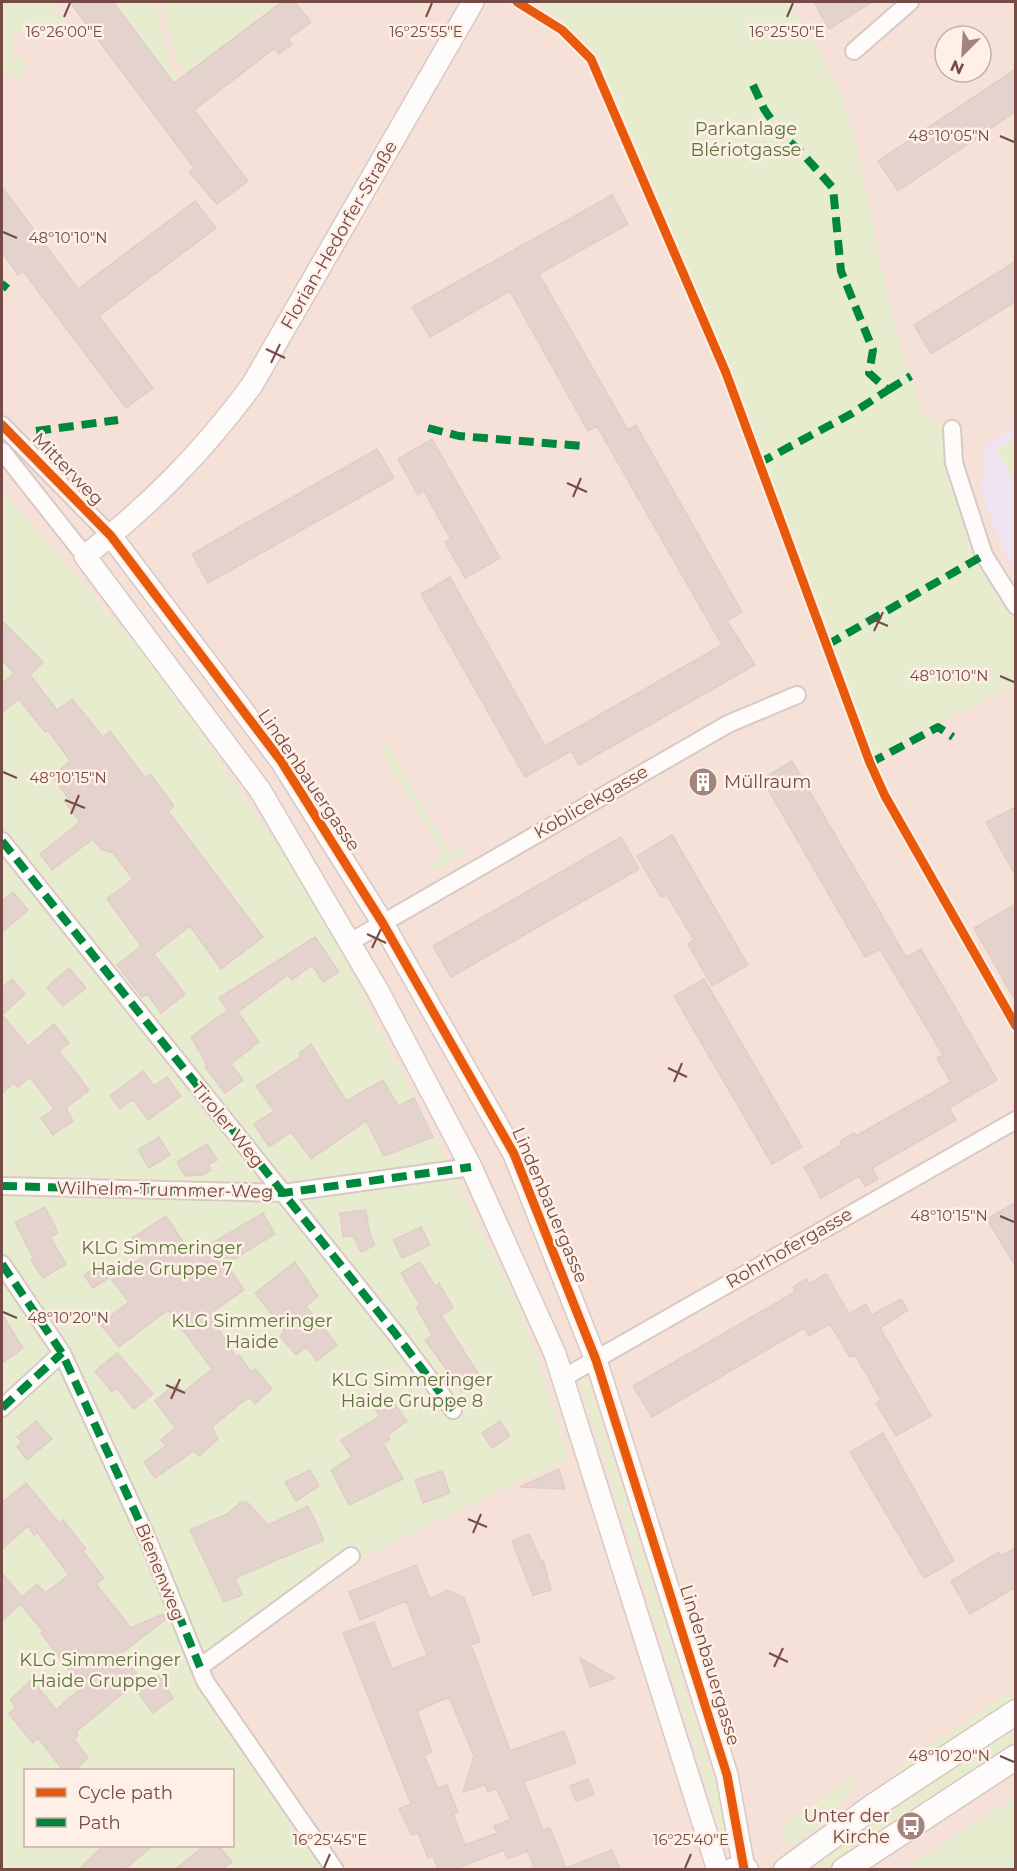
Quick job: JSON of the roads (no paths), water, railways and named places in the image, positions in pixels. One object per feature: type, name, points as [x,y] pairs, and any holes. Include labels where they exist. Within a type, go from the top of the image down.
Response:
[{"type":"main road","points":[[786,1869],[875,1805],[1016,1712]]},
{"type":"main road","points":[[844,1869],[1016,1757]]},
{"type":"main road","points":[[734,1869],[745,1869]]},
{"type":"street","name":"Florian-Hedorfer-Straße","points":[[85,556],[167,486],[217,433],[252,385],[473,2]]},
{"type":"street","points":[[854,51],[910,2]]},
{"type":"street","name":"Mitterweg","points":[[2,425],[111,536]]},
{"type":"street","points":[[952,429],[954,464],[984,555],[1016,606]]},
{"type":"street","name":"Mitterweg","points":[[2,451],[85,556]]},
{"type":"street","name":"Lindenbauergasse","points":[[111,536],[281,762],[382,922],[514,1154],[596,1360],[727,1775],[745,1869]]},
{"type":"street","points":[[85,556],[260,790],[350,942],[471,1167],[563,1378],[718,1869]]},
{"type":"street","name":"Koblicekgasse","points":[[350,942],[728,724],[797,695]]},
{"type":"street","name":"Tiroler Weg","points":[[2,842],[395,1333],[453,1410]]},
{"type":"street","name":"Rohrhofergasse","points":[[563,1378],[1016,1120]]},
{"type":"street","name":"Wilhelm-Trummer-Weg","points":[[2,1186],[283,1193],[471,1167]]},
{"type":"street","name":"Bienenweg","points":[[2,1264],[62,1353],[148,1540],[205,1681],[335,1869]]},
{"type":"street","points":[[2,1408],[62,1353]]},
{"type":"street","points":[[200,1667],[351,1557]]},
{"type":"place","name":"Müllraum","points":[[703,782]]},
{"type":"place","name":"Unter der Kirche","points":[[911,1826]]},
{"type":"park label","name":"Parkanlage Blériotgasse","points":[[746,139]]},
{"type":"park label","name":"KLG Simmeringer Haide Gruppe 7","points":[[162,1258]]},
{"type":"park label","name":"KLG Simmeringer Haide","points":[[252,1331]]},
{"type":"park label","name":"KLG Simmeringer Haide Gruppe 8","points":[[412,1390]]},
{"type":"park label","name":"KLG Simmeringer Haide Gruppe 1","points":[[100,1670]]}]
